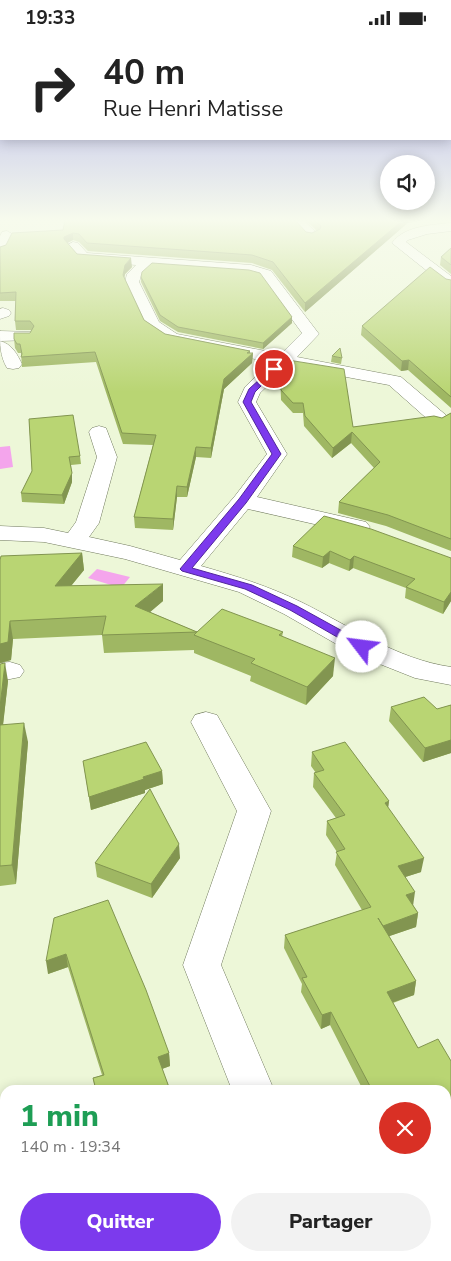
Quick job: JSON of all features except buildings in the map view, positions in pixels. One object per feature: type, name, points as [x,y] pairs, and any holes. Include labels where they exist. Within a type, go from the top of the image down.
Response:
[{"type":"street","points":[[133,277],[132,282],[152,325],[172,338],[395,381],[440,420]]},
{"type":"street","points":[[185,569],[243,501],[277,454],[247,402],[252,391],[312,334],[268,277]]},
{"type":"street","points":[[0,337],[25,336]]},
{"type":"street","points":[[0,346],[9,355],[13,364]]},
{"type":"street","points":[[74,541],[87,523],[107,457],[99,432]]},
{"type":"street","points":[[243,501],[332,520],[378,533]]},
{"type":"street","points":[[0,533],[44,535],[130,553],[248,587],[293,608],[362,647],[425,672],[451,676]]},
{"type":"street","points":[[206,722],[254,811],[202,965],[251,1085]]},
{"type":"shaded area","points":[[10,446],[13,467],[0,469],[0,447]]},
{"type":"shaded area","points":[[97,569],[130,577],[121,588],[88,578]]},
{"type":"route","points":[[274,369],[252,391],[247,402],[277,454],[243,501],[185,569],[248,587],[293,608],[362,647]]}]
